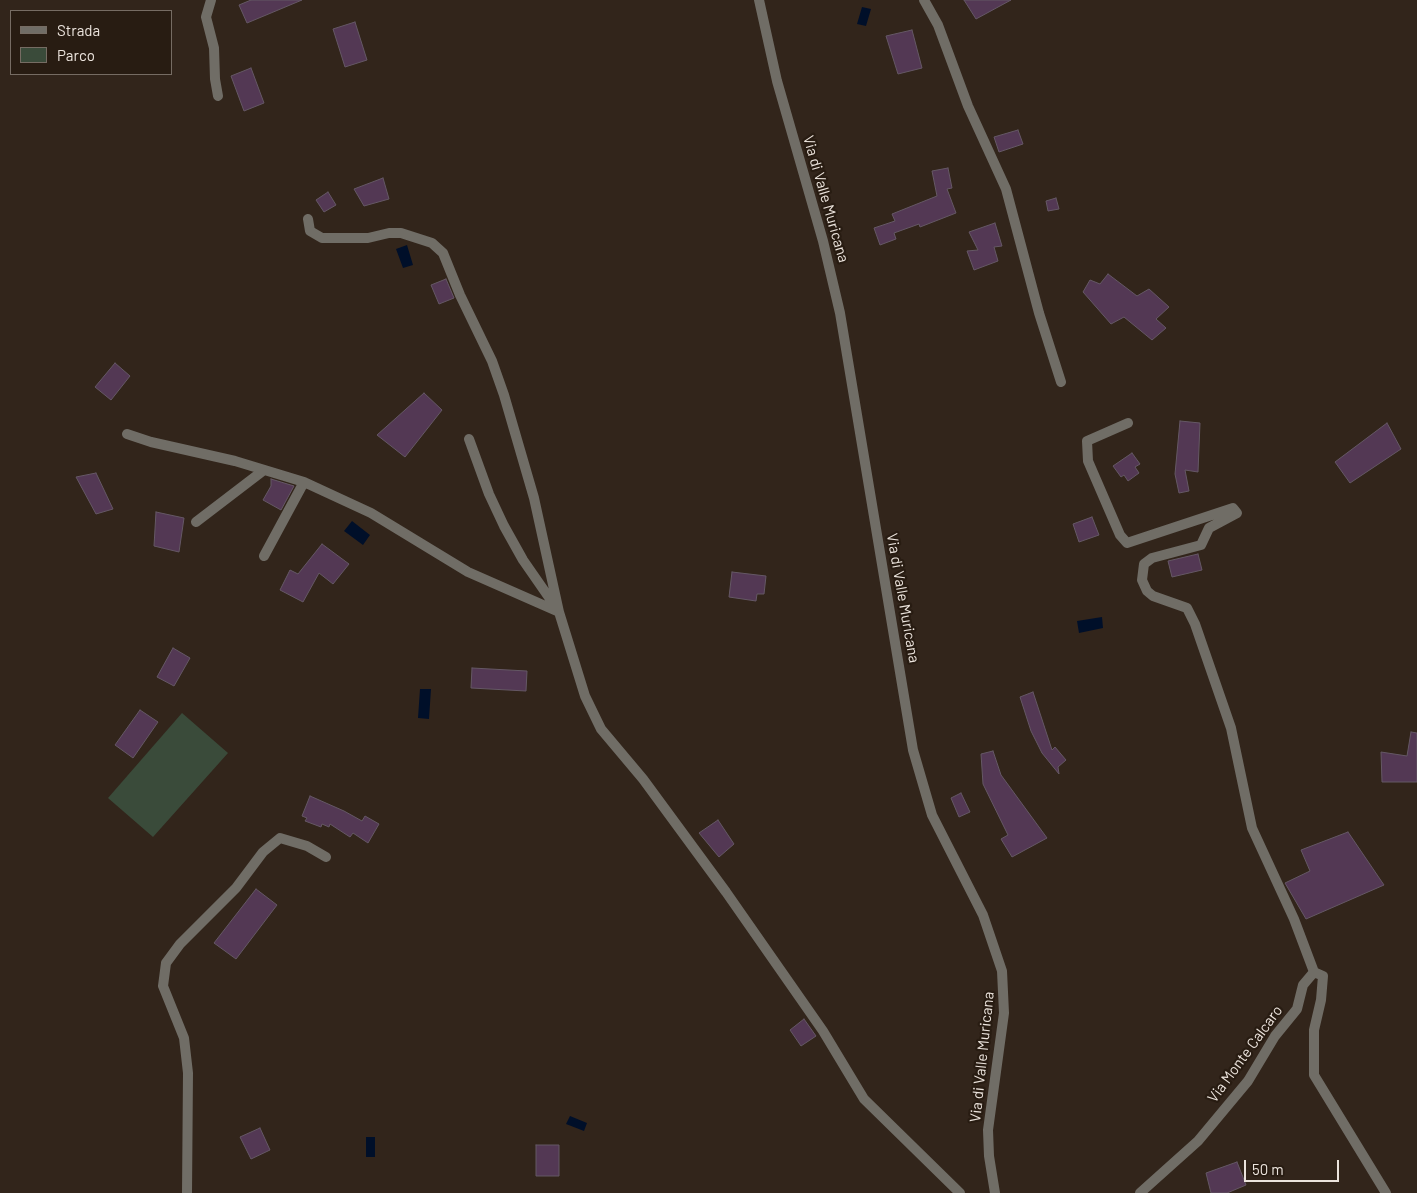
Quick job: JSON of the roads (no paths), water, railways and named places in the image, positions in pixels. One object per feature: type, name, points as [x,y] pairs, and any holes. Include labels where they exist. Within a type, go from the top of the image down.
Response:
[{"type":"street","points":[[212,0],[206,17],[214,48],[215,79],[218,96]]},
{"type":"street","name":"Via di Valle Muricana","points":[[759,0],[774,72],[819,224],[838,304],[916,761],[932,814],[946,846],[983,915],[995,944],[1002,971],[1004,1013],[988,1130],[989,1156],[995,1193]]},
{"type":"street","points":[[924,0],[938,25],[968,106],[1006,189],[1039,313],[1061,382]]},
{"type":"street","points":[[308,219],[310,231],[322,238],[368,238],[389,233],[401,233],[432,243],[443,253],[460,295],[492,361],[504,395],[534,498],[559,612],[585,696],[601,729],[643,779],[731,900],[823,1031],[864,1099],[960,1193]]},
{"type":"street","points":[[1128,422],[1087,441],[1088,460],[1120,535],[1127,543],[1233,508],[1237,513],[1209,528],[1201,545],[1152,558],[1144,564],[1142,580],[1147,591],[1153,596],[1187,608],[1195,624],[1231,728],[1252,828],[1294,919],[1314,972],[1323,976],[1321,1000],[1314,1030],[1314,1075],[1386,1193]]},
{"type":"street","points":[[127,434],[304,482],[377,516],[468,572],[559,612]]},
{"type":"street","points":[[469,439],[489,494],[504,526],[523,560],[559,612]]},
{"type":"street","points":[[196,522],[264,470]]},
{"type":"street","points":[[264,556],[304,482]]},
{"type":"street","points":[[186,1193],[188,1073],[184,1038],[163,986],[166,963],[180,944],[236,888],[263,852],[280,838],[307,846],[326,857]]},
{"type":"street","name":"Via Monte Calcaro","points":[[1140,1193],[1198,1141],[1248,1081],[1275,1036],[1297,1009],[1303,985],[1314,972]]},
{"type":"water","points":[[862,7],[871,9],[866,26],[857,24]]},
{"type":"water","points":[[407,245],[413,265],[403,268],[396,249]]},
{"type":"water","points":[[352,521],[370,535],[363,545],[344,531]]},
{"type":"water","points":[[1102,617],[1103,628],[1079,633],[1077,621]]},
{"type":"water","points":[[420,689],[431,689],[429,719],[418,718]]},
{"type":"water","points":[[570,1116],[587,1123],[584,1131],[566,1124]]},
{"type":"water","points":[[366,1137],[375,1137],[375,1157],[366,1157]]}]
